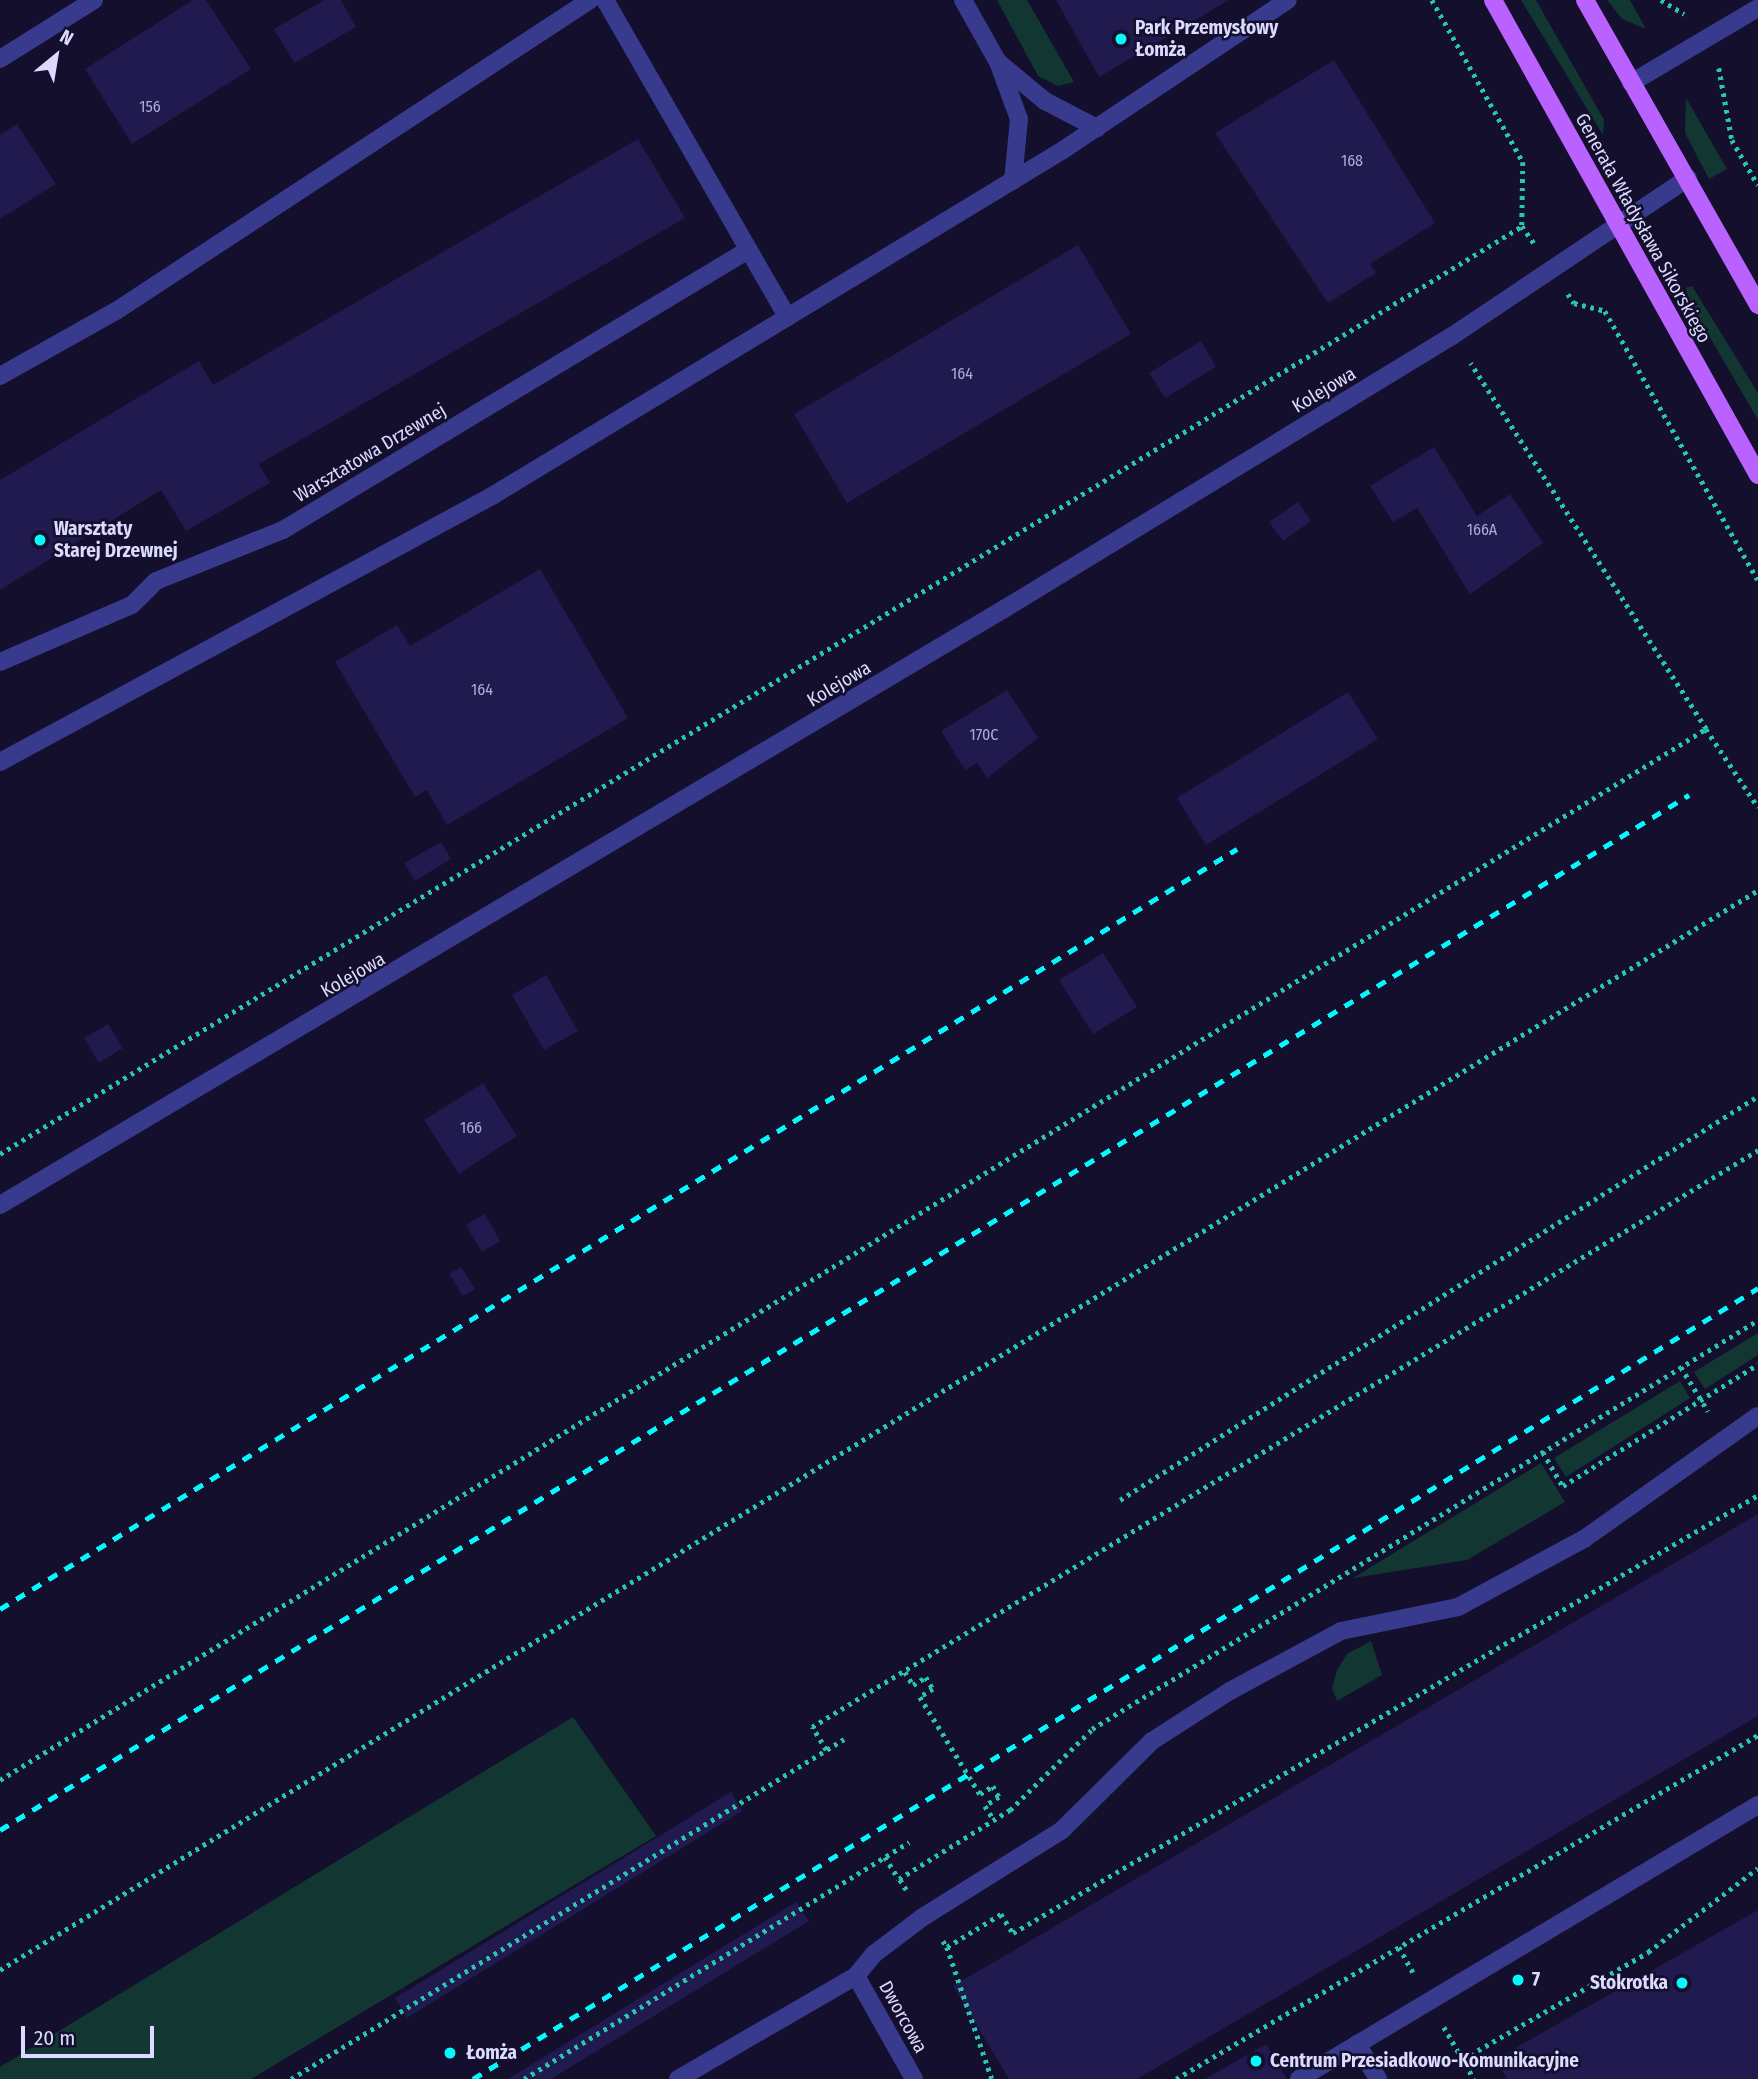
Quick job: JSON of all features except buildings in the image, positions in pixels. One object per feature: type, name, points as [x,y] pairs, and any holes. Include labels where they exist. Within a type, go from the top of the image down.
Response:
[{"type":"main road","name":"Generała Władysława Sikorskiego","points":[[1493,0],[1616,225],[1758,475]]},
{"type":"main road","points":[[1585,0],[1758,305]]},
{"type":"street","points":[[0,59],[94,0]]},
{"type":"street","points":[[0,376],[116,310],[590,0]]},
{"type":"street","points":[[605,0],[787,317]]},
{"type":"street","points":[[962,0],[998,62],[1019,119],[1013,181]]},
{"type":"street","points":[[0,762],[492,496],[1013,181],[1288,0]]},
{"type":"street","points":[[1631,83],[1758,8]]},
{"type":"street","points":[[998,62],[1045,101],[1097,128]]},
{"type":"street","name":"Kolejowa","points":[[0,1205],[463,935],[1452,336],[1688,178]]},
{"type":"street","name":"Warsztatowa Drzewnej","points":[[0,662],[132,605],[156,581],[284,530],[748,250]]},
{"type":"street","points":[[678,2079],[856,1976],[873,1954],[923,1917],[1062,1830],[1152,1741],[1230,1691],[1341,1631],[1458,1607],[1584,1539],[1724,1437],[1758,1416]]},
{"type":"street","points":[[1299,2079],[1758,1805]]},
{"type":"street","name":"Dworcowa","points":[[856,1976],[914,2079]]},
{"type":"street","points":[[1357,2044],[1378,2079]]},
{"type":"path","points":[[1432,0],[1523,162],[1522,226],[1574,303],[1605,311],[1758,580]]},
{"type":"path","points":[[1661,0],[1688,17],[1719,68],[1732,140],[1758,186]]},
{"type":"path","points":[[0,1154],[1522,226]]},
{"type":"path","points":[[1452,336],[1758,807]]},
{"type":"path","points":[[0,1780],[1706,729]]},
{"type":"path","points":[[0,1970],[1758,890]]},
{"type":"path","points":[[1120,1500],[1758,1096]]},
{"type":"path","points":[[826,1750],[813,1727],[1758,1150]]},
{"type":"path","points":[[899,1879],[994,1820],[1092,1729],[1758,1320]]},
{"type":"path","points":[[1542,1452],[1563,1486],[1758,1364]]},
{"type":"path","points":[[1681,1367],[1724,1437]]},
{"type":"path","points":[[947,1947],[1002,1914],[1013,1933],[1758,1494]]},
{"type":"path","points":[[905,1672],[913,1685],[926,1677],[933,1689],[920,1697],[980,1794],[993,1786],[999,1797],[985,1805],[994,1820]]},
{"type":"path","points":[[1177,2079],[1758,1735]]},
{"type":"path","points":[[291,2079],[845,1739]]},
{"type":"path","points":[[524,2079],[909,1842]]},
{"type":"path","points":[[885,1857],[912,1900]]},
{"type":"path","points":[[1463,2059],[1648,1952],[1758,1868]]},
{"type":"path","points":[[934,1936],[947,1947],[992,2079]]},
{"type":"green space","points":[[997,0],[1027,0],[1074,82],[1058,86],[1038,76]]},
{"type":"green space","points":[[1521,0],[1536,0],[1604,120],[1603,135]]},
{"type":"green space","points":[[1607,0],[1630,0],[1646,29],[1622,19]]},
{"type":"green space","points":[[1686,98],[1727,169],[1709,179],[1685,133]]},
{"type":"green space","points":[[1692,286],[1758,393],[1758,420],[1689,301],[1686,288]]},
{"type":"green space","points":[[1758,1333],[1758,1355],[1705,1389],[1694,1372]]},
{"type":"green space","points":[[1680,1381],[1690,1398],[1566,1477],[1554,1458]]},
{"type":"green space","points":[[1541,1463],[1565,1502],[1467,1560],[1353,1578]]},
{"type":"green space","points":[[1371,1641],[1382,1675],[1337,1701],[1332,1688],[1337,1670],[1347,1654]]},
{"type":"green space","points":[[573,1717],[656,1836],[251,2079],[0,2079],[0,2067]]},
{"type":"railway","points":[[0,1830],[1689,795]]},
{"type":"railway","points":[[0,1609],[1237,849]]},
{"type":"railway","points":[[473,2079],[1758,1288]]},
{"type":"place","name":"Park Przemysłowy Łomża","points":[[1121,39]]},
{"type":"place","name":"Warsztaty Starej Drzewnej","points":[[40,540]]},
{"type":"place","name":"7","points":[[1518,1980]]},
{"type":"place","name":"Stokrotka","points":[[1682,1983]]},
{"type":"place","name":"Łomża","points":[[450,2053]]},
{"type":"place","name":"Centrum Przesiadkowo-Komunikacyjne","points":[[1256,2061]]}]
